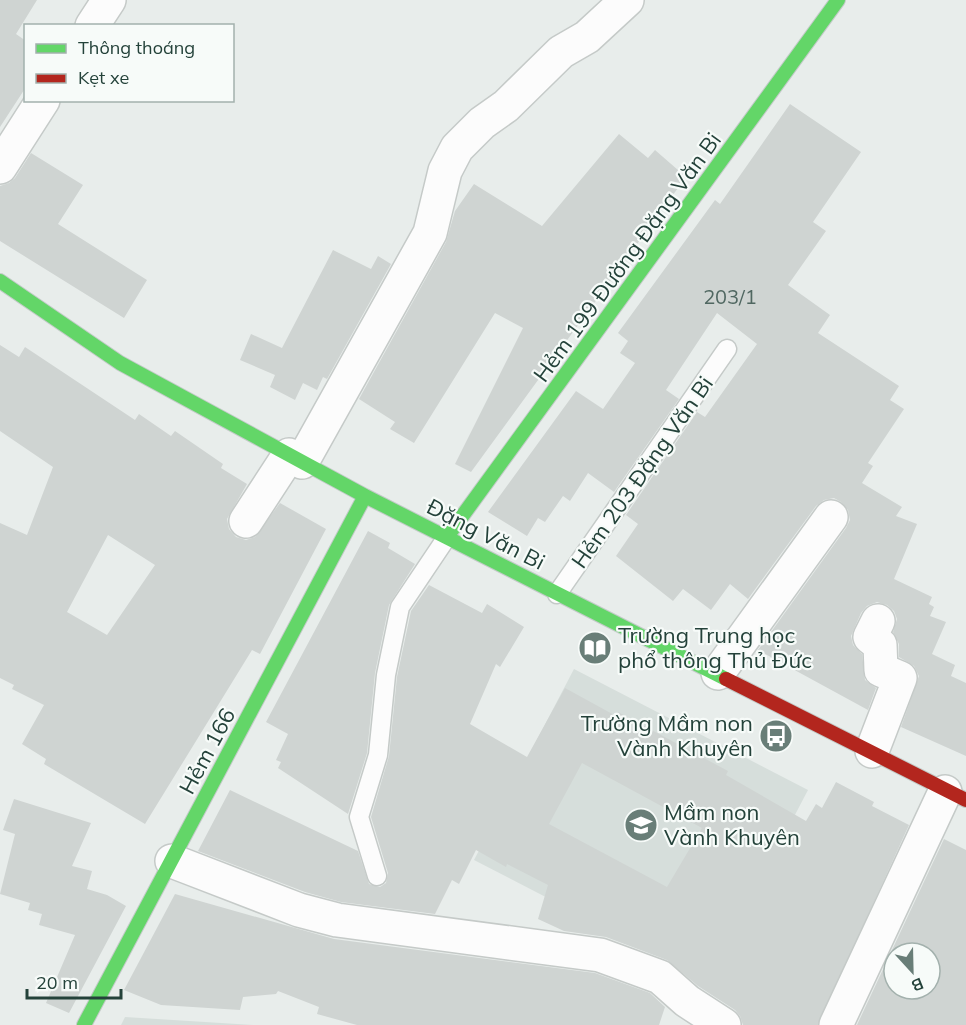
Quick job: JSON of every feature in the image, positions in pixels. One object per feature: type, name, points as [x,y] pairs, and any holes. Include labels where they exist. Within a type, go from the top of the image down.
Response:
[{"type":"street","points":[[93,24],[109,0]]},
{"type":"street","points":[[246,521],[296,458],[430,233],[445,171],[457,148],[482,123],[506,106],[561,52],[587,37],[627,0]]},
{"type":"street","name":"Hẻm 199 Đường Đặng Văn Bi","points":[[447,537],[838,0]]},
{"type":"street","points":[[0,167],[42,102]]},
{"type":"street","name":"Đặng Văn Bi","points":[[0,281],[120,363],[365,496],[872,751],[955,796]]},
{"type":"street","name":"Hẻm 166","points":[[84,1025],[365,496]]},
{"type":"street","points":[[718,673],[831,517]]},
{"type":"street","points":[[872,751],[900,678],[881,669],[880,645],[870,637],[878,621]]},
{"type":"street","points":[[836,1025],[955,796]]},
{"type":"street","points":[[172,861],[299,910],[337,920],[600,955],[660,977],[687,1001],[724,1025]]},
{"type":"lane","name":"Hẻm 203 Đặng Văn Bi","points":[[557,594],[727,349]]},
{"type":"lane","points":[[377,876],[359,817],[378,754],[386,675],[400,607],[447,537]]},
{"type":"shaded area","name":"Mầm non Vành Khuyên","points":[[574,669],[808,790],[708,981],[474,860]]},
{"type":"shaded area","points":[[125,1017],[253,1025],[121,1025]]},
{"type":"building","points":[[0,0],[37,0],[16,34],[24,40],[24,90],[0,127]]},
{"type":"building","points":[[790,104],[861,152],[813,222],[826,231],[788,285],[830,315],[818,333],[899,386],[890,400],[904,409],[868,463],[873,466],[862,483],[902,507],[896,516],[917,524],[894,579],[932,597],[929,604],[934,607],[930,616],[946,622],[932,654],[955,665],[951,676],[966,683],[966,756],[901,727],[919,676],[914,666],[899,657],[899,644],[893,632],[897,619],[894,611],[887,605],[877,602],[867,606],[861,613],[851,636],[853,645],[862,654],[865,680],[876,688],[868,710],[758,650],[850,520],[848,510],[834,498],[824,500],[816,506],[748,599],[730,584],[711,610],[683,589],[673,601],[616,556],[638,524],[626,515],[697,412],[705,417],[757,344],[717,313],[666,390],[679,399],[614,492],[588,473],[570,501],[563,496],[545,522],[538,518],[527,536],[488,512],[576,391],[603,409],[635,363],[620,353],[628,341],[618,333],[715,200],[720,204]]},
{"type":"building","points":[[619,134],[648,158],[655,150],[686,177],[471,472],[455,464],[523,328],[495,313],[414,443],[390,429],[395,422],[359,399],[446,242],[455,211],[474,184],[542,226]]},
{"type":"building","points":[[31,153],[83,185],[58,224],[147,280],[124,318],[0,241],[0,186],[15,178]]},
{"type":"building","points":[[333,250],[371,269],[378,256],[391,264],[327,379],[323,377],[317,390],[303,383],[295,400],[270,387],[275,375],[240,360],[251,334],[282,348]]},
{"type":"building","points":[[0,345],[19,357],[25,347],[135,420],[139,414],[171,436],[175,431],[223,464],[221,468],[247,484],[227,519],[229,529],[236,537],[246,540],[255,537],[280,503],[326,529],[260,654],[252,650],[145,824],[44,764],[46,759],[22,744],[44,705],[12,689],[14,685],[0,678],[0,523],[27,535],[53,467],[0,431]],"holes":[[[108,535],[155,565],[107,635],[67,612]]]},
{"type":"building","points":[[368,531],[390,543],[388,548],[415,564],[389,605],[375,673],[367,753],[348,814],[278,768],[281,762],[276,760],[288,734],[266,722]]},
{"type":"building","points":[[429,585],[482,613],[487,604],[524,627],[500,667],[496,664],[470,724],[527,757],[565,688],[616,716],[618,712],[728,771],[726,775],[806,821],[816,804],[822,808],[836,782],[874,802],[872,806],[909,825],[818,1025],[743,1025],[735,1010],[698,986],[667,960],[606,937],[564,931],[538,919],[548,885],[507,864],[506,867],[476,850],[459,884],[452,880],[435,914],[341,902],[305,892],[198,851],[230,790],[358,851],[369,884],[380,887],[386,883],[388,873],[371,817],[389,756],[397,677],[411,611]],"holes":[[[582,763],[702,828],[667,887],[549,824]]]},
{"type":"building","points":[[14,799],[91,823],[72,866],[92,871],[87,889],[107,895],[126,906],[69,1013],[46,1003],[75,935],[39,925],[42,914],[28,910],[30,903],[0,894],[15,834],[3,830]]},
{"type":"building","points":[[944,839],[966,850],[966,1025],[857,1025],[882,972],[882,1001],[942,1001],[942,941],[896,941]]},
{"type":"building","points":[[175,894],[334,939],[595,973],[650,993],[665,1007],[659,1025],[357,1025],[317,1014],[319,1007],[278,991],[276,994],[243,997],[240,1010],[161,1005],[124,990]]},
{"type":"traffic: fast","points":[[447,537],[838,0]]},
{"type":"traffic: fast","points":[[0,281],[120,363],[365,496],[726,679]]},
{"type":"traffic: fast","points":[[84,1025],[365,496]]},
{"type":"traffic: jam","points":[[726,679],[966,800]]},
{"type":"place","name":"Trường Trung học phổ thông Thủ Đức","points":[[595,648]]},
{"type":"place","name":"Trường Mầm non Vành Khuyên","points":[[776,736]]},
{"type":"place","name":"Mầm non Vành Khuyên","points":[[641,825]]}]
